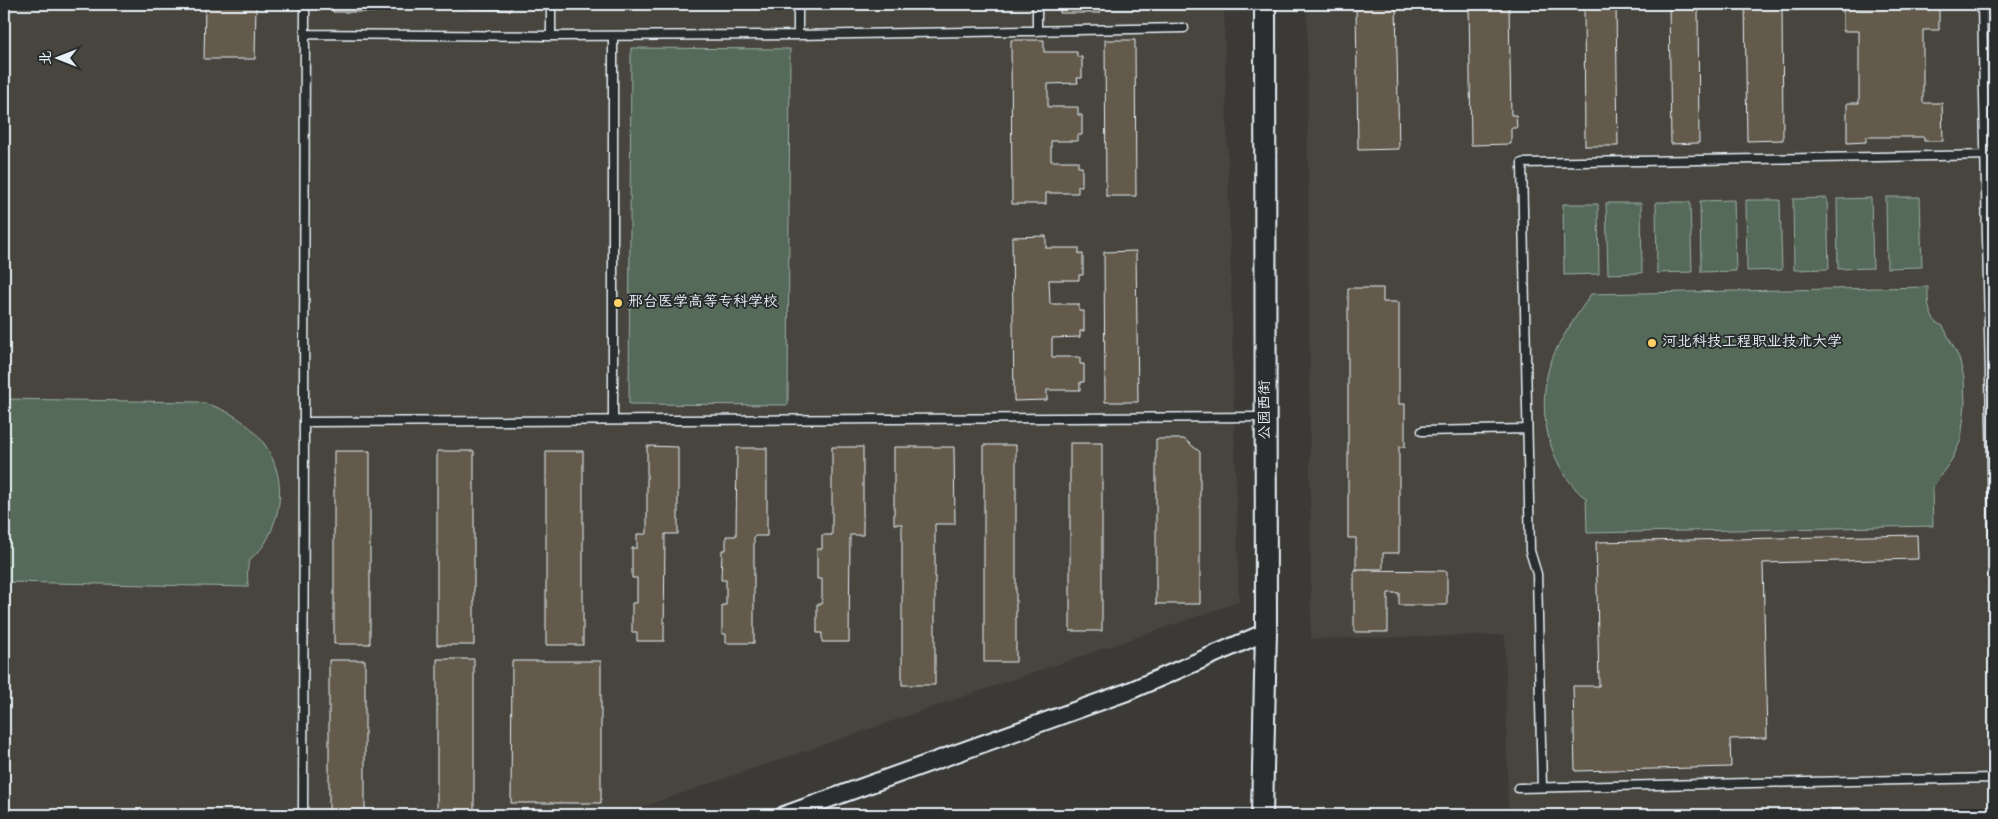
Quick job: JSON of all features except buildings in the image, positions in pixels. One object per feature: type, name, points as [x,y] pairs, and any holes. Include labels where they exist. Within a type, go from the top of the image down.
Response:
[{"type":"street","name":"公园西街","points":[[1262,815],[1266,632],[1265,4]]},
{"type":"street","points":[[784,815],[1127,692],[1266,632]]},
{"type":"lane","points":[[303,815],[305,4]]},
{"type":"lane","points":[[551,4],[551,36]]},
{"type":"lane","points":[[798,4],[798,36]]},
{"type":"lane","points":[[1037,4],[1037,31]]},
{"type":"lane","points":[[1982,4],[1994,561]]},
{"type":"lane","points":[[305,34],[798,36],[1184,28]]},
{"type":"lane","points":[[613,36],[613,420]]},
{"type":"lane","points":[[1542,787],[1537,574],[1530,551],[1522,163],[1994,155]]},
{"type":"lane","points":[[304,422],[1266,417]]},
{"type":"lane","points":[[1422,431],[1527,429]]},
{"type":"lane","points":[[1518,788],[1994,778]]},
{"type":"shaded area","name":"邢台医学高等专科学校","points":[[4,4],[1224,4],[1239,602],[619,815],[4,815]]},
{"type":"shaded area","name":"河北科技工程职业技术大学","points":[[1307,4],[1994,4],[1994,815],[1508,815],[1505,635],[1311,639]]},
{"type":"green space","points":[[631,48],[790,49],[788,405],[629,404]]},
{"type":"green space","points":[[1886,197],[1920,197],[1922,267],[1887,268]]},
{"type":"green space","points":[[1827,198],[1829,269],[1794,270],[1793,199]]},
{"type":"green space","points":[[1871,198],[1873,268],[1838,269],[1837,199]]},
{"type":"green space","points":[[1734,200],[1736,271],[1701,272],[1700,201]]},
{"type":"green space","points":[[1746,200],[1780,200],[1782,270],[1747,271]]},
{"type":"green space","points":[[1656,202],[1690,202],[1692,272],[1657,273]]},
{"type":"green space","points":[[1606,203],[1641,203],[1642,273],[1608,274]]},
{"type":"green space","points":[[1563,204],[1598,204],[1599,274],[1564,275]]},
{"type":"green space","points":[[1928,287],[1931,315],[1943,326],[1959,358],[1964,378],[1965,404],[1961,440],[1952,459],[1932,488],[1933,526],[1587,533],[1586,498],[1579,493],[1561,469],[1550,441],[1544,410],[1546,379],[1550,364],[1558,346],[1591,294]]},
{"type":"green space","points":[[4,399],[198,402],[219,408],[237,418],[253,431],[266,446],[275,464],[279,484],[279,504],[273,526],[265,543],[249,563],[248,587],[4,582]]},
{"type":"place","name":"邢台医学高等专科学校","points":[[618,303]]},
{"type":"place","name":"河北科技工程职业技术大学","points":[[1652,343]]}]
